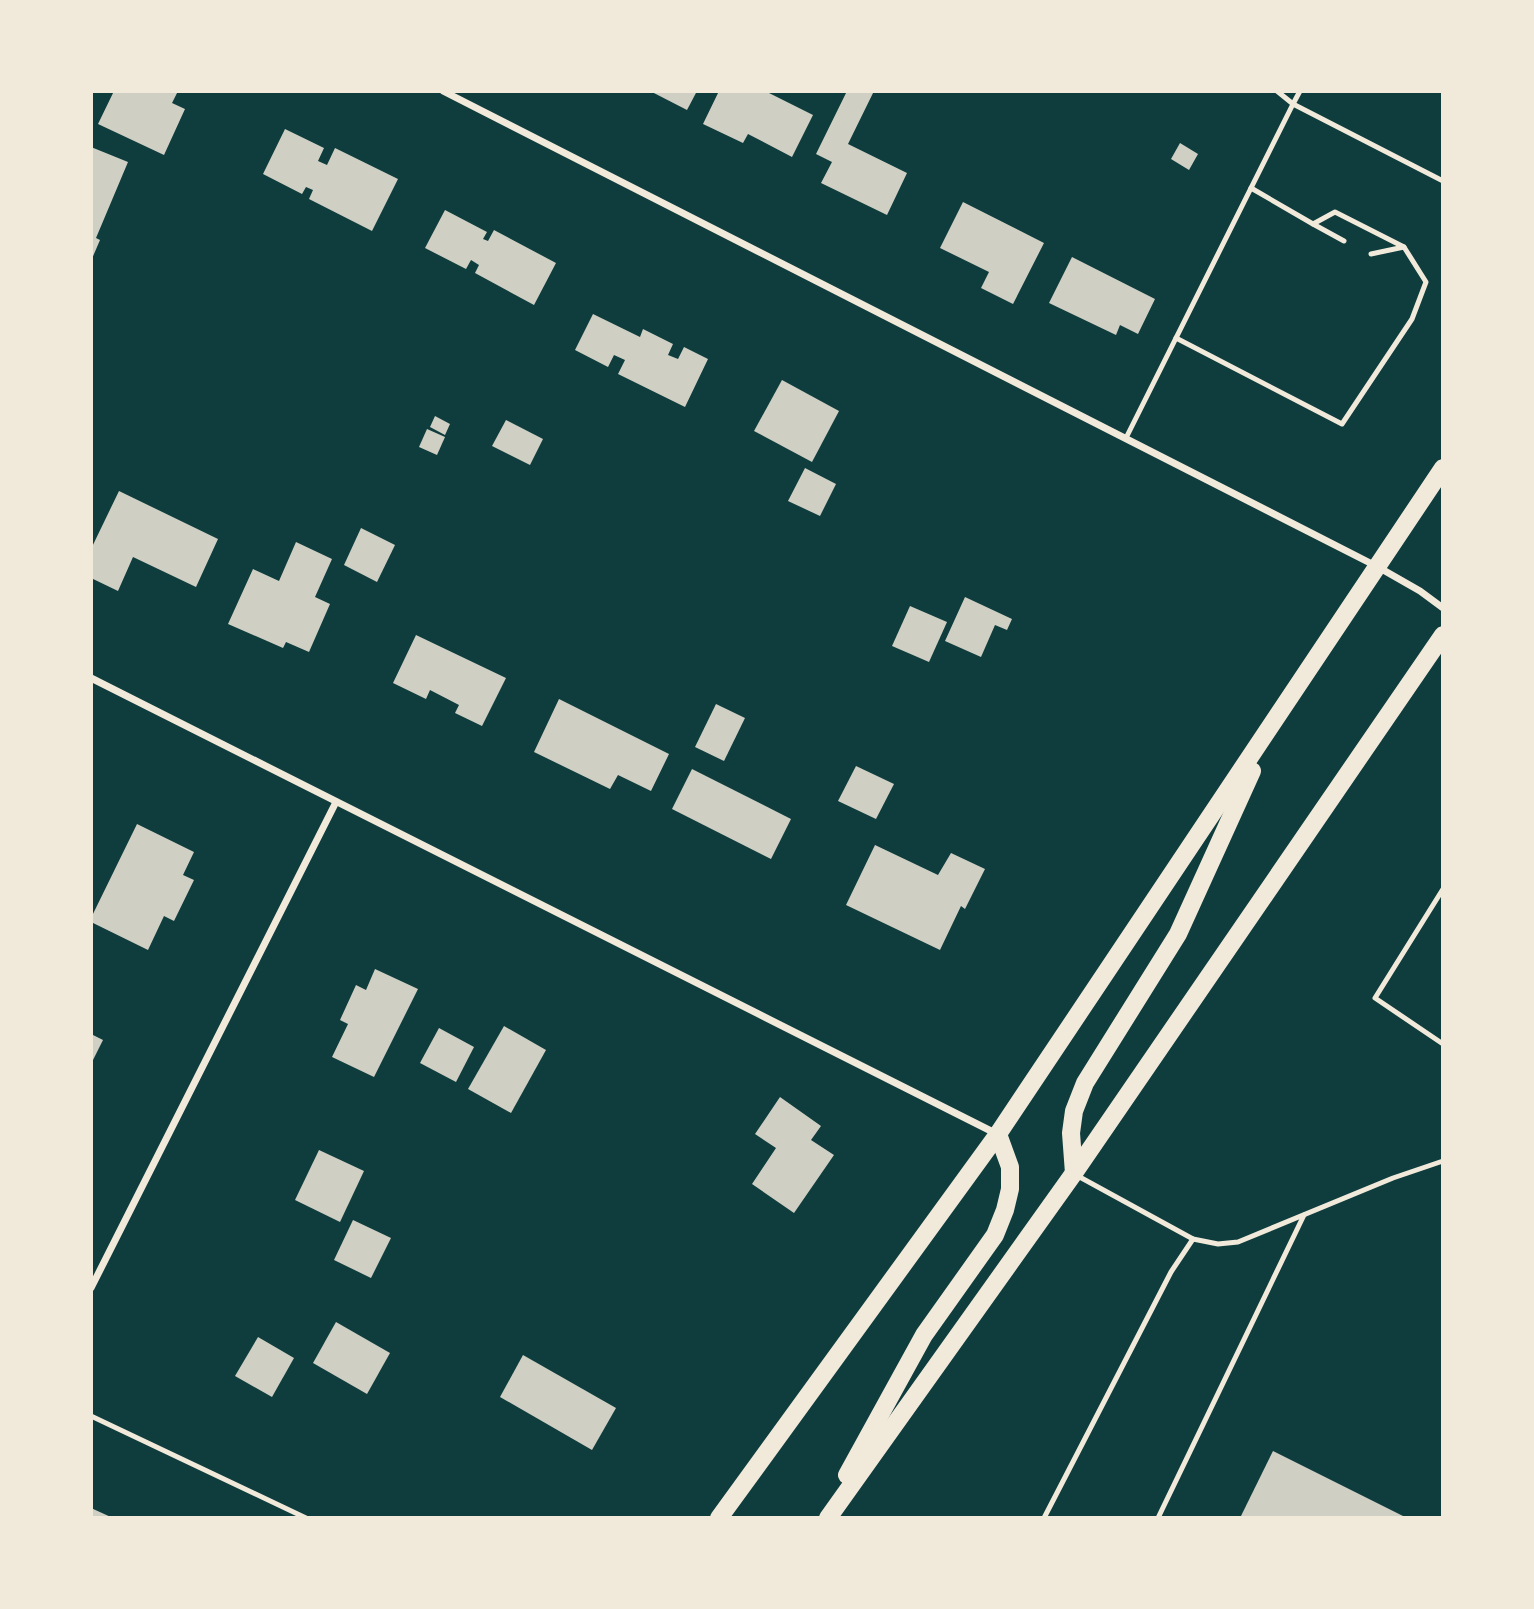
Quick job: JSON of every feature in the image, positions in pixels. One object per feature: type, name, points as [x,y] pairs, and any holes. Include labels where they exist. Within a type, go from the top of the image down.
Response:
[{"type":"main road","points":[[719,1518],[998,1134],[1443,468]]},
{"type":"main road","points":[[826,1518],[1074,1173],[1443,635]]},
{"type":"main road","points":[[1074,1173],[1071,1133],[1074,1111],[1085,1083],[1178,934],[1271,728]]},
{"type":"main road","points":[[826,1518],[924,1335],[995,1235],[1010,1189],[1010,1167],[998,1134]]},
{"type":"street","points":[[443,91],[1378,567],[1420,591],[1443,608]]},
{"type":"street","points":[[91,678],[998,1134]]},
{"type":"street","points":[[91,1289],[336,802]]},
{"type":"lane","points":[[1277,91],[1293,104],[1443,181]]},
{"type":"lane","points":[[1126,438],[1300,91]]},
{"type":"lane","points":[[1251,188],[1344,241]]},
{"type":"lane","points":[[1176,338],[1342,424],[1412,319],[1426,282],[1404,247],[1335,212],[1313,224]]},
{"type":"lane","points":[[1371,254],[1404,247]]},
{"type":"lane","points":[[1443,889],[1375,998],[1443,1044]]},
{"type":"lane","points":[[1074,1173],[1193,1239],[1218,1244],[1238,1242],[1393,1178],[1443,1161]]},
{"type":"lane","points":[[1158,1518],[1304,1215]]},
{"type":"lane","points":[[1044,1518],[1171,1272],[1193,1239]]},
{"type":"lane","points":[[91,1416],[306,1518]]},
{"type":"building","points":[[114,91],[178,91],[172,103],[185,109],[164,155],[98,124]]},
{"type":"building","points":[[650,91],[697,91],[687,110]]},
{"type":"building","points":[[719,91],[765,91],[813,115],[792,157],[748,134],[743,143],[703,124]]},
{"type":"building","points":[[847,91],[874,91],[848,144],[907,173],[887,215],[821,183],[832,162],[816,154]]},
{"type":"building","points":[[285,129],[324,148],[318,161],[327,165],[335,148],[398,179],[372,231],[309,199],[313,190],[306,187],[302,194],[263,174]]},
{"type":"building","points":[[1180,143],[1198,154],[1189,170],[1171,159]]},
{"type":"building","points":[[91,147],[128,162],[96,238],[100,240],[91,261]]},
{"type":"building","points":[[963,202],[1044,243],[1013,304],[981,288],[989,272],[940,248]]},
{"type":"building","points":[[445,210],[487,232],[483,239],[488,241],[494,230],[556,263],[534,305],[475,273],[479,265],[471,260],[466,269],[425,248]]},
{"type":"building","points":[[1072,257],[1155,299],[1138,334],[1120,325],[1116,335],[1049,303]]},
{"type":"building","points":[[593,314],[640,337],[643,329],[673,344],[668,355],[678,359],[684,347],[708,359],[685,407],[618,374],[625,360],[614,355],[608,367],[575,350]]},
{"type":"building","points":[[782,380],[839,411],[812,462],[754,431]]},
{"type":"building","points":[[435,416],[450,424],[445,435],[430,427]]},
{"type":"building","points":[[506,420],[543,439],[530,465],[492,446]]},
{"type":"building","points":[[427,429],[445,437],[437,455],[419,447]]},
{"type":"building","points":[[805,468],[836,484],[820,516],[788,501]]},
{"type":"building","points":[[119,491],[218,539],[196,587],[133,557],[118,591],[91,578],[91,549]]},
{"type":"building","points":[[361,528],[395,545],[377,582],[344,565]]},
{"type":"building","points":[[296,542],[332,559],[315,597],[330,604],[309,652],[286,642],[283,648],[228,624],[253,569],[279,581]]},
{"type":"building","points":[[965,597],[1012,619],[1007,630],[995,625],[981,657],[945,641]]},
{"type":"building","points":[[910,606],[947,622],[929,662],[892,646]]},
{"type":"building","points":[[416,635],[506,678],[482,726],[455,713],[459,705],[430,690],[426,699],[393,683]]},
{"type":"building","points":[[559,699],[669,754],[651,791],[618,775],[610,789],[534,752]]},
{"type":"building","points":[[716,704],[745,718],[724,761],[695,747]]},
{"type":"building","points":[[856,766],[894,784],[876,819],[838,801]]},
{"type":"building","points":[[692,769],[791,819],[771,859],[672,809]]},
{"type":"building","points":[[137,824],[194,852],[183,875],[194,880],[174,921],[164,916],[148,950],[91,922]]},
{"type":"building","points":[[875,845],[938,875],[951,853],[985,869],[965,909],[961,906],[940,950],[846,905]]},
{"type":"building","points":[[375,969],[418,989],[374,1077],[332,1057],[348,1024],[340,1020],[356,985],[366,990]]},
{"type":"building","points":[[504,1026],[546,1050],[511,1113],[468,1089]]},
{"type":"building","points":[[439,1028],[474,1047],[456,1082],[420,1063]]},
{"type":"building","points":[[91,1034],[103,1040],[91,1064]]},
{"type":"building","points":[[780,1097],[821,1126],[811,1140],[834,1155],[794,1213],[752,1184],[776,1148],[755,1134]]},
{"type":"building","points":[[319,1150],[364,1171],[340,1222],[295,1200]]},
{"type":"building","points":[[353,1220],[391,1238],[371,1278],[334,1260]]},
{"type":"building","points":[[336,1322],[390,1353],[367,1394],[313,1363]]},
{"type":"building","points":[[258,1337],[294,1358],[272,1397],[235,1376]]},
{"type":"building","points":[[523,1355],[616,1408],[592,1450],[500,1397]]},
{"type":"building","points":[[1273,1451],[1407,1518],[1240,1518]]},
{"type":"building","points":[[91,1508],[113,1518],[91,1518]]}]
